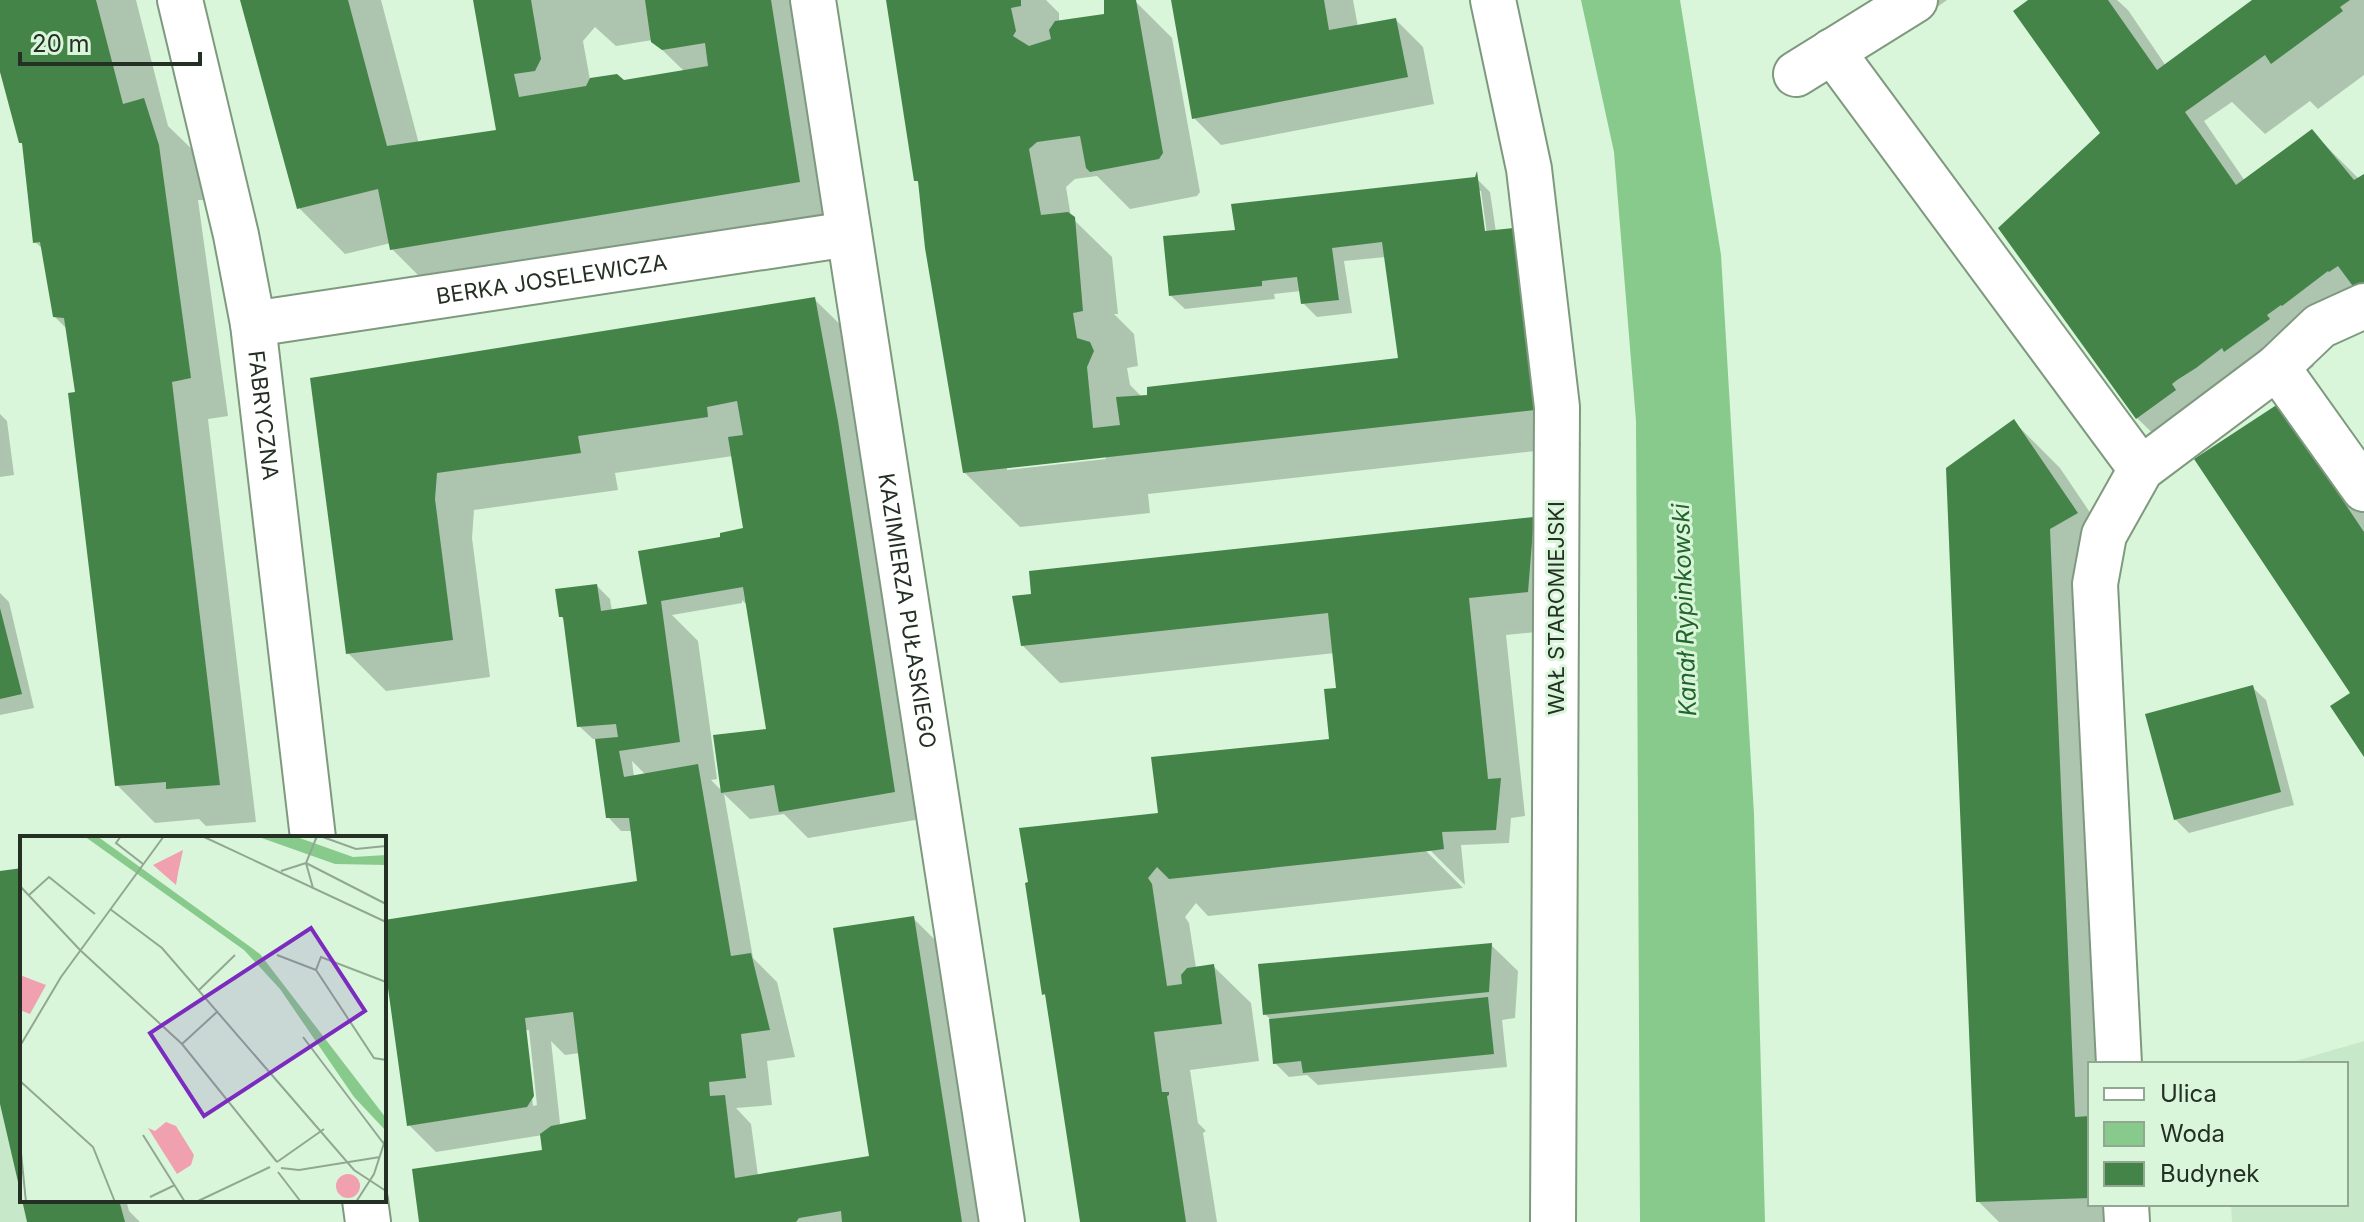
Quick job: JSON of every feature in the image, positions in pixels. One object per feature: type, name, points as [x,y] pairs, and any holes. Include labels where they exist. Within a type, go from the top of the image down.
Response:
[{"type":"street","name":"FABRYCZNA","points":[[180,0],[236,235],[253,324],[313,836]]},
{"type":"street","name":"KAZIMIERZA PUŁASKIEGO","points":[[813,0],[1002,1222]]},
{"type":"street","name":"WAŁ STAROMIEJSKI","points":[[1493,0],[1529,169],[1557,407],[1553,1222]]},
{"type":"street","points":[[1915,0],[1814,62],[2141,469]]},
{"type":"street","name":"BERKA JOSELEWICZA","points":[[253,324],[849,234]]},
{"type":"street","points":[[2119,1062],[2095,584],[2104,535],[2141,469],[2277,367],[2320,326],[2364,306]]},
{"type":"street","points":[[2277,367],[2364,489]]},
{"type":"street","points":[[365,1202],[368,1222]]},
{"type":"shaded area","points":[[2364,1041],[2364,1222],[2232,1222],[2231,1206],[2348,1206],[2348,1062],[2292,1062]]},
{"type":"shaded area","points":[[0,1104],[27,1222],[0,1222]]},
{"type":"water","name":"Kanał Rypinkowski","points":[[1581,0],[1680,0],[1721,255],[1754,814],[1765,1222],[1640,1222],[1636,421],[1614,152]]},
{"type":"building","points":[[0,0],[96,0],[123,104],[144,98],[159,145],[191,378],[172,382],[220,785],[166,789],[166,782],[115,786],[68,393],[75,392],[64,318],[53,317],[40,242],[33,243],[22,143],[19,143],[0,72]]},
{"type":"building","points":[[240,0],[348,0],[387,146],[496,130],[473,0],[531,0],[541,59],[535,71],[514,74],[519,97],[586,86],[590,78],[617,74],[624,80],[708,66],[705,43],[662,50],[651,42],[645,0],[771,0],[800,182],[390,250],[378,189],[297,209]]},
{"type":"building","points":[[886,0],[1021,0],[1021,6],[1011,8],[1016,31],[1013,36],[1029,46],[1051,39],[1049,30],[1055,21],[1104,14],[1104,0],[1136,0],[1163,153],[1159,159],[1090,172],[1086,168],[1080,136],[1037,142],[1029,149],[1041,215],[1068,212],[1075,217],[1083,311],[1073,313],[1077,338],[1090,342],[1094,351],[1087,367],[1093,428],[1120,425],[1116,397],[1147,395],[1147,387],[1398,358],[1382,242],[1332,248],[1339,300],[1301,304],[1297,277],[1262,281],[1262,286],[1169,296],[1163,236],[1235,230],[1231,204],[1475,177],[1477,171],[1485,231],[1523,227],[1544,409],[963,473],[925,248],[918,181],[914,181]]},
{"type":"building","points":[[1171,0],[1324,0],[1329,30],[1396,18],[1408,77],[1192,119]]},
{"type":"building","points":[[2028,0],[2108,0],[2157,70],[2252,0],[2350,0],[2340,7],[2343,11],[2271,64],[2265,55],[2185,112],[2236,185],[2312,129],[2354,180],[2364,174],[2364,301],[2338,266],[2328,271],[2267,315],[2270,319],[2177,380],[2172,384],[2176,390],[2136,419],[1998,228],[2100,133],[2013,11]]},
{"type":"building","points":[[815,297],[838,421],[895,792],[779,812],[774,785],[721,793],[713,735],[766,729],[743,587],[661,601],[680,742],[619,751],[624,777],[698,764],[731,956],[751,953],[770,1030],[741,1034],[746,1078],[709,1082],[710,1096],[725,1095],[735,1178],[869,1156],[833,928],[914,916],[962,1222],[842,1222],[841,1211],[799,1218],[796,1222],[419,1222],[412,1169],[542,1150],[540,1134],[551,1126],[586,1119],[573,1012],[525,1018],[534,1096],[527,1107],[407,1126],[386,974],[386,920],[637,881],[629,818],[606,818],[595,739],[618,737],[616,724],[577,727],[563,617],[559,617],[555,589],[597,584],[601,611],[647,604],[638,551],[720,537],[720,533],[743,528],[728,437],[743,435],[737,401],[707,407],[708,417],[578,436],[581,453],[437,473],[435,499],[453,640],[346,654],[310,378]]},
{"type":"building","points":[[2278,404],[2364,532],[2364,757],[2330,706],[2350,693],[2194,459]]},
{"type":"building","points":[[2014,419],[2078,513],[2050,529],[2075,1117],[2088,1116],[2088,1198],[1976,1202],[1946,468]]},
{"type":"building","points":[[1534,517],[1528,592],[1469,598],[1488,779],[1501,778],[1496,830],[1442,832],[1444,849],[1429,851],[1169,879],[1157,867],[1148,878],[1152,884],[1167,986],[1182,984],[1181,975],[1187,968],[1214,964],[1222,1024],[1154,1032],[1162,1092],[1169,1092],[1167,1096],[1186,1222],[1080,1222],[1045,994],[1042,995],[1019,828],[1158,813],[1151,757],[1329,739],[1324,689],[1336,688],[1328,613],[1021,646],[1012,596],[1031,594],[1029,571]]},
{"type":"building","points":[[0,608],[22,694],[0,699]]},
{"type":"building","points":[[2253,685],[2281,792],[2174,820],[2145,714]]},
{"type":"building","points":[[20,868],[20,1191],[0,1104],[0,871]]},
{"type":"building","points":[[1492,943],[1489,992],[1263,1015],[1258,964]]},
{"type":"building","points":[[1488,997],[1494,1054],[1303,1073],[1301,1061],[1273,1064],[1269,1019]]},
{"type":"building","points":[[22,1202],[120,1202],[125,1222],[27,1222]]}]
